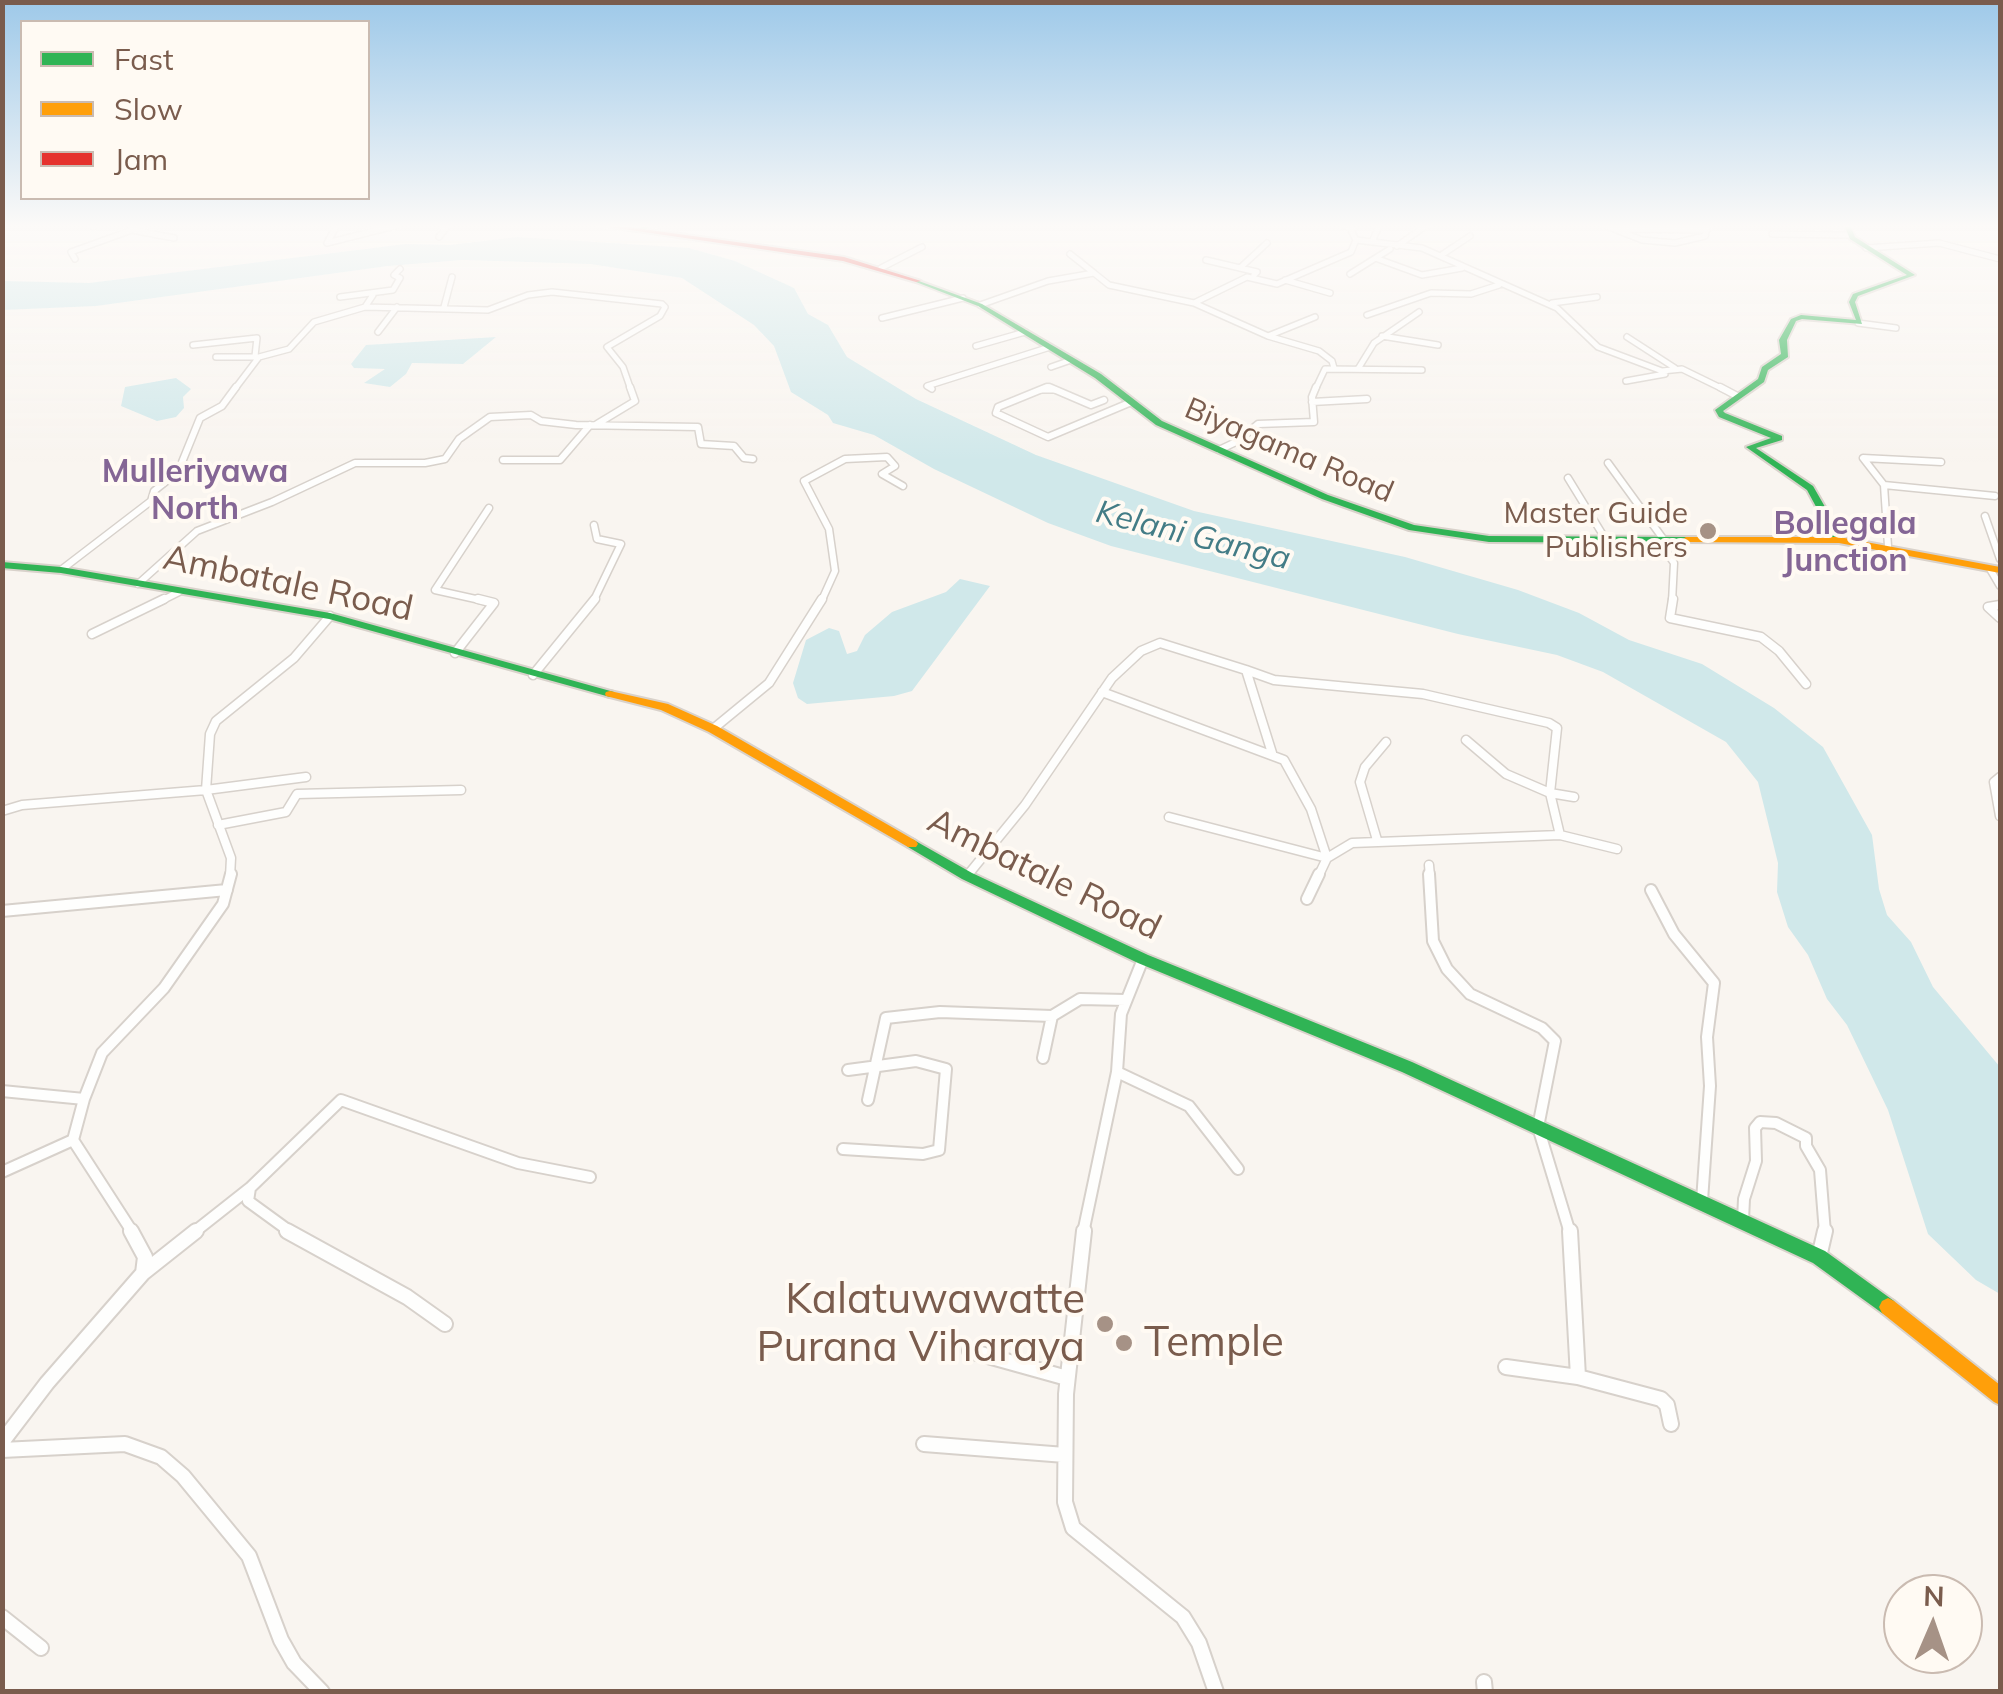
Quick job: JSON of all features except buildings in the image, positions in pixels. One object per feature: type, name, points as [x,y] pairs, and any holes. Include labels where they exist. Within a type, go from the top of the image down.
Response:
[{"type":"main road","points":[[1838,540],[1810,488],[1750,448],[1779,438],[1719,413],[1785,355],[1783,340],[1792,320],[1801,317],[1858,323],[1853,304]]},
{"type":"main road","name":"Biyagama Road","points":[[980,305],[1114,387],[1128,403],[1159,423],[1364,514],[1412,528],[1489,539],[1838,540],[1997,566]]},
{"type":"main road","name":"Ambatale Road","points":[[2,565],[61,570],[330,616],[532,675],[640,700],[713,729],[968,876],[1143,959],[1538,1126],[1818,1258],[1863,1287],[2000,1396]]},
{"type":"street","points":[[216,357],[257,356],[289,349],[314,322],[365,307],[495,309],[507,304]]},
{"type":"street","points":[[503,460],[560,460],[592,425],[635,402],[623,367],[607,347],[660,316],[666,307],[662,304]]},
{"type":"street","points":[[882,318],[938,304]]},
{"type":"street","points":[[1196,304],[1268,336],[1319,351],[1332,360],[1334,368]]},
{"type":"street","points":[[1367,315],[1400,304]]},
{"type":"street","points":[[1549,304],[1598,347],[1667,372]]},
{"type":"street","points":[[378,332],[397,307]]},
{"type":"street","points":[[1358,369],[1382,336],[1419,312]]},
{"type":"street","points":[[1268,336],[1315,317]]},
{"type":"street","points":[[1858,323],[1896,328]]},
{"type":"street","points":[[976,346],[1025,332]]},
{"type":"street","points":[[1382,336],[1438,345]]},
{"type":"street","points":[[1628,337],[1675,368],[1738,396]]},
{"type":"street","points":[[61,570],[150,501],[154,490],[178,472],[200,418],[222,406],[257,356],[258,338],[193,345]]},
{"type":"street","points":[[932,390],[927,386],[1050,347]]},
{"type":"street","points":[[1051,368],[1071,360]]},
{"type":"street","points":[[970,363],[980,369]]},
{"type":"street","points":[[1219,450],[1238,441],[1258,424],[1314,422],[1312,402],[1321,373],[1334,368],[1422,370]]},
{"type":"street","points":[[1626,381],[1675,368]]},
{"type":"street","points":[[996,413],[998,407],[1048,387],[1091,405],[1104,400]]},
{"type":"street","points":[[1060,392],[1072,388]]},
{"type":"street","points":[[1312,402],[1367,399]]},
{"type":"street","points":[[983,418],[996,413],[1048,438],[1128,403]]},
{"type":"street","points":[[138,584],[197,531],[272,502],[345,466],[445,459],[459,439],[490,417],[531,416],[541,422],[592,425],[698,427],[701,444],[734,446],[744,458],[753,459]]},
{"type":"street","points":[[713,729],[770,683],[816,613],[835,571],[829,529],[804,481],[845,459],[887,457],[895,466],[882,474],[903,486]]},
{"type":"street","points":[[1888,546],[1884,486],[1862,458],[1941,462]]},
{"type":"street","points":[[1608,463],[1674,563],[1670,618],[1760,637],[1779,650],[1806,684]]},
{"type":"street","points":[[1568,478],[1606,540]]},
{"type":"street","points":[[1884,486],[1994,496]]},
{"type":"street","points":[[455,653],[494,603],[434,590],[489,508]]},
{"type":"street","points":[[1985,516],[2000,586]]},
{"type":"street","points":[[532,675],[588,611],[610,573],[621,544],[598,539],[594,526]]},
{"type":"street","points":[[92,634],[180,592]]},
{"type":"street","points":[[2000,605],[1988,606],[2000,618]]},
{"type":"street","points":[[144,1272],[146,1256],[73,1140],[84,1099],[102,1053],[164,988],[204,936],[227,890],[232,869],[206,790],[210,734],[216,721],[294,658],[330,616]]},
{"type":"street","points":[[968,876],[1025,805],[1120,669],[1152,644],[1172,645],[1274,680],[1423,694],[1550,723],[1557,728],[1550,793],[1560,835]]},
{"type":"street","points":[[1246,670],[1265,720],[1272,753]]},
{"type":"street","points":[[1102,692],[1272,753],[1292,770],[1314,815],[1327,858]]},
{"type":"street","points":[[1466,740],[1506,774],[1550,793],[1574,797]]},
{"type":"street","points":[[1377,840],[1360,782],[1365,767],[1386,742]]},
{"type":"street","points":[[2,811],[22,805],[206,790],[306,777]]},
{"type":"street","points":[[2000,778],[1994,782],[2000,816]]},
{"type":"street","points":[[218,826],[235,819],[286,812],[296,794],[461,790]]},
{"type":"street","points":[[1169,816],[1327,858]]},
{"type":"street","points":[[1307,899],[1327,858],[1352,843],[1560,835],[1617,850]]},
{"type":"street","points":[[1429,865],[1433,942],[1447,969],[1470,994],[1542,1028],[1555,1041],[1538,1126],[1573,1242],[1578,1377]]},
{"type":"street","points":[[2,911],[227,890]]},
{"type":"street","points":[[1650,890],[1674,934],[1714,983],[1707,1037],[1710,1086],[1702,1202]]},
{"type":"street","points":[[1143,959],[1126,1000],[1117,1040],[1117,1072],[1083,1234],[1067,1378],[1068,1522],[1183,1617],[1199,1643],[1216,1692]]},
{"type":"street","points":[[868,1100],[886,1018],[940,1012],[1052,1016],[1080,998],[1126,1000]]},
{"type":"street","points":[[1044,1058],[1052,1016]]},
{"type":"street","points":[[843,1149],[923,1154],[940,1150],[946,1069],[916,1060],[848,1070]]},
{"type":"street","points":[[1117,1072],[1189,1106],[1238,1168]]},
{"type":"street","points":[[2,1091],[84,1099]]},
{"type":"street","points":[[2,1442],[47,1383],[144,1272],[250,1188],[341,1100],[518,1163],[590,1177]]},
{"type":"street","points":[[1743,1220],[1744,1200],[1756,1160],[1755,1128],[1760,1122],[1776,1123],[1806,1138],[1806,1146],[1820,1170],[1826,1238],[1818,1258]]},
{"type":"street","points":[[2,1172],[73,1140]]},
{"type":"street","points":[[250,1188],[248,1201],[286,1230],[407,1298],[445,1324]]},
{"type":"street","points":[[970,1351],[1067,1378]]},
{"type":"street","points":[[1506,1367],[1578,1377],[1661,1399],[1667,1405],[1670,1424]]},
{"type":"street","points":[[2,1450],[125,1444],[161,1457],[183,1476],[249,1556],[281,1640],[294,1662],[322,1692]]},
{"type":"street","points":[[924,1444],[1066,1455]]},
{"type":"street","points":[[2,1617],[41,1648]]},
{"type":"water","points":[[3,304],[110,304],[96,306],[3,310]]},
{"type":"water","name":"Kelani Ganga","points":[[722,304],[803,304],[808,314],[828,325],[847,357],[916,399],[1036,455],[1194,511],[1405,557],[1518,590],[1579,613],[1629,640],[1702,664],[1774,708],[1823,747],[1872,835],[1879,889],[1887,915],[1911,942],[1933,987],[2000,1067],[2000,1294],[1976,1280],[1928,1234],[1888,1110],[1847,1025],[1827,999],[1808,955],[1788,927],[1777,892],[1778,863],[1758,782],[1726,742],[1603,672],[1557,655],[1458,634],[1111,546],[1048,523],[934,469],[874,435],[833,423],[828,415],[791,392],[774,346],[754,325]]},
{"type":"water","points":[[496,337],[463,364],[412,363],[406,374],[390,387],[364,383],[385,369],[354,368],[351,364],[366,345]]},
{"type":"water","points":[[176,378],[191,389],[183,397],[184,408],[176,417],[157,421],[121,406],[125,387]]},
{"type":"water","points":[[960,579],[990,586],[912,691],[807,704],[798,698],[793,683],[806,640],[829,628],[839,631],[847,654],[857,651],[865,635],[892,612],[946,592]]},
{"type":"traffic: fast","points":[[978,304],[1098,376],[1159,423],[1325,497],[1412,528],[1489,539],[1686,540]]},
{"type":"traffic: fast","points":[[1839,540],[1810,488],[1750,447],[1779,438],[1722,415],[1719,410],[1761,380],[1765,369],[1785,355],[1783,340],[1793,320],[1801,317],[1860,323],[1853,304]]},
{"type":"traffic: fast","points":[[2,565],[61,570],[330,616],[610,694]]},
{"type":"traffic: fast","points":[[912,844],[967,876],[1143,959],[1407,1067],[1819,1257],[1888,1307]]},
{"type":"traffic: slow","points":[[1686,540],[1839,540],[2000,570]]},
{"type":"traffic: slow","points":[[610,694],[664,707],[713,729],[912,844]]},
{"type":"traffic: slow","points":[[1888,1307],[2000,1396]]},
{"type":"place","name":"Master Guide Publishers","points":[[1708,531]]},
{"type":"place","name":"Kalatuwawatte Purana Viharaya","points":[[1105,1324]]},
{"type":"place","name":"Temple","points":[[1124,1343]]},
{"type":"district","name":"Mulleriyawa North","points":[[195,490]]},
{"type":"district","name":"Bollegala Junction","points":[[1845,542]]}]
